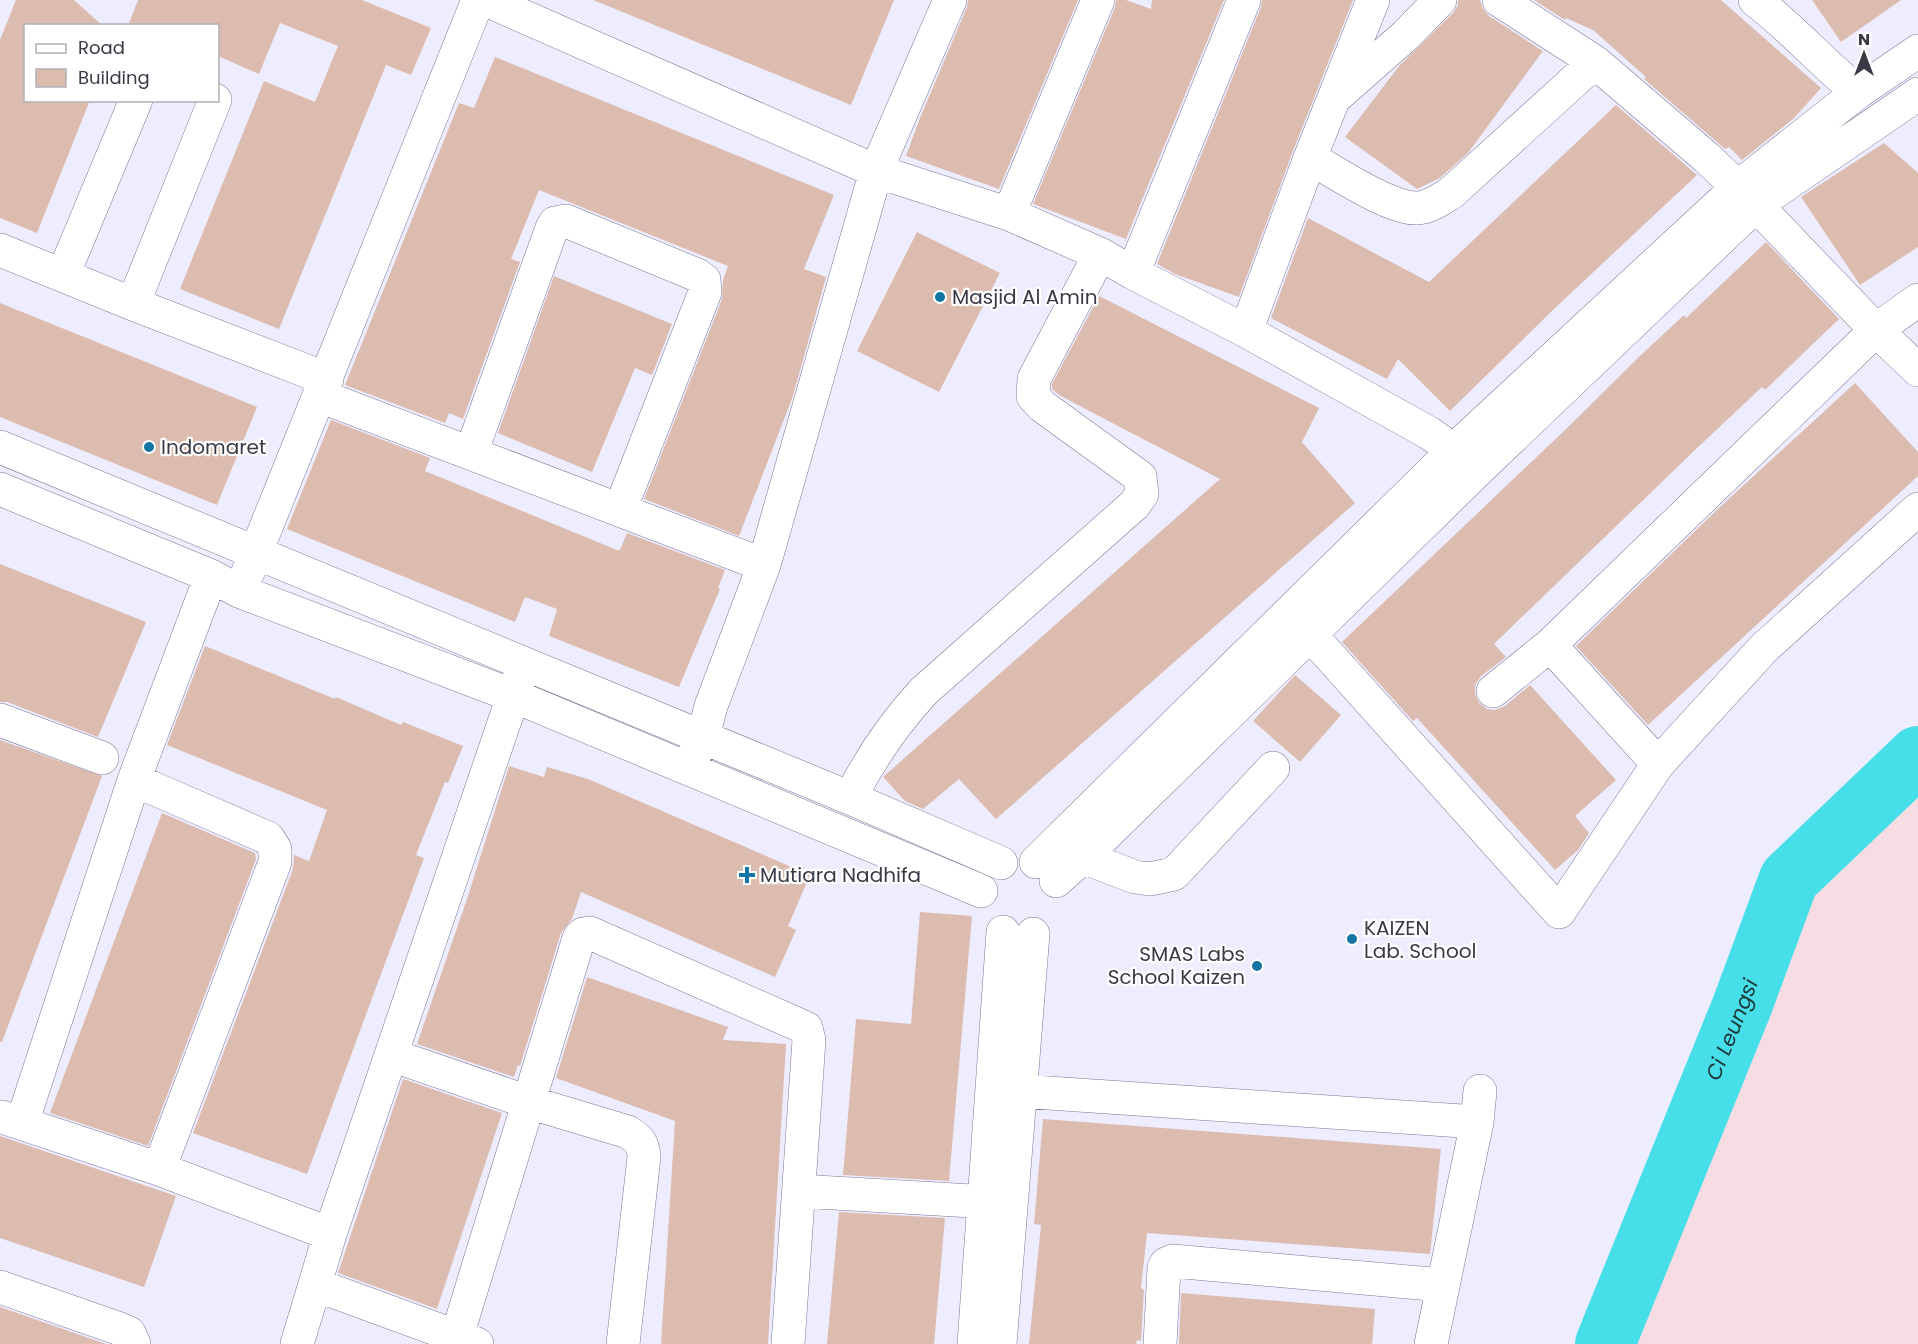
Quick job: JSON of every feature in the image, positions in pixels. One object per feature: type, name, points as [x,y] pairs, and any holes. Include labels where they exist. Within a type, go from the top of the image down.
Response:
[{"type":"street","points":[[239,591],[257,552],[478,0]]},
{"type":"street","points":[[486,0],[876,171],[1009,214],[1100,254],[1246,331],[1430,433],[1467,459]]},
{"type":"street","points":[[688,768],[703,737],[711,706],[764,565],[876,171],[950,0]]},
{"type":"street","points":[[1009,214],[1098,0]]},
{"type":"street","points":[[1133,273],[1244,0]]},
{"type":"street","points":[[1246,331],[1372,0]]},
{"type":"street","points":[[1336,97],[1406,35],[1440,0]]},
{"type":"street","points":[[1499,0],[1595,62],[1747,196],[1876,330],[1918,370]]},
{"type":"street","points":[[1755,0],[1780,19],[1827,67],[1858,92]]},
{"type":"street","points":[[1046,872],[1467,459],[1858,92],[1918,51]]},
{"type":"street","points":[[1310,158],[1387,201],[1417,208],[1435,203],[1451,193],[1595,62]]},
{"type":"street","points":[[1747,196],[1918,94]]},
{"type":"street","points":[[63,275],[135,102]]},
{"type":"street","points":[[133,304],[214,102]]},
{"type":"street","points":[[471,453],[552,228],[555,223],[566,221],[697,275],[704,280],[705,285],[705,292],[620,510]]},
{"type":"street","points":[[0,250],[133,304],[471,453],[764,565]]},
{"type":"street","points":[[850,798],[867,764],[906,710],[924,690],[1134,505],[1142,494],[1140,477],[1042,406],[1033,396],[1034,379],[1100,254]]},
{"type":"street","points":[[1493,691],[1550,645],[1876,330],[1918,300]]},
{"type":"street","points":[[0,447],[850,798],[1001,863]]},
{"type":"street","points":[[1046,872],[1083,857],[1309,633],[1467,459]]},
{"type":"street","points":[[0,489],[211,576],[239,591],[514,696],[981,891]]},
{"type":"street","points":[[1309,633],[1559,912],[1658,764],[1764,648],[1918,509]]},
{"type":"street","points":[[211,576],[134,780],[11,1120],[159,1169],[330,1234]]},
{"type":"street","points":[[1550,645],[1658,764]]},
{"type":"street","points":[[297,1344],[330,1234],[525,663]]},
{"type":"street","points":[[0,720],[102,758]]},
{"type":"street","points":[[1083,857],[1134,877],[1150,879],[1174,874],[1273,768]]},
{"type":"street","points":[[134,780],[268,838],[276,856],[159,1169]]},
{"type":"street","points":[[1018,858],[1046,872],[1059,897],[1056,913],[1047,926],[1018,933],[990,922],[982,908],[981,891],[988,875],[1001,863],[1018,858]]},
{"type":"street","points":[[316,1285],[468,1340],[528,1102],[579,938],[583,934],[590,933],[807,1028],[809,1040],[788,1344]]},
{"type":"street","points":[[974,1344],[997,1203],[1019,1091],[1018,933]]},
{"type":"street","points":[[1000,1344],[997,1203],[1018,933]]},
{"type":"street","points":[[391,1055],[528,1102],[628,1132],[639,1139],[644,1147],[623,1344]]},
{"type":"street","points":[[1019,1091],[1478,1107],[1431,1344]]},
{"type":"street","points":[[799,1191],[997,1203]]},
{"type":"street","points":[[1160,1344],[1164,1268],[1166,1264],[1173,1261],[1442,1285]]},
{"type":"street","points":[[0,1287],[120,1329],[129,1333],[134,1344]]},
{"type":"shaded area","points":[[1918,756],[1918,1344],[1605,1344],[1742,1006],[1789,879]]},
{"type":"building","points":[[16,0],[74,0],[101,24],[24,24],[24,102],[89,102],[37,233],[0,218],[0,40]]},
{"type":"building","points":[[138,0],[362,0],[431,28],[411,75],[386,65],[279,329],[180,289],[264,81],[315,102],[338,46],[280,23],[259,74],[219,56],[219,24],[129,24]]},
{"type":"building","points":[[593,0],[894,0],[851,105]]},
{"type":"building","points":[[968,0],[1078,0],[999,189],[906,156]]},
{"type":"building","points":[[1116,0],[1126,0],[1151,9],[1152,0],[1224,0],[1126,239],[1033,204]]},
{"type":"building","points":[[1262,0],[1353,0],[1293,151],[1239,297],[1175,274],[1157,264]]},
{"type":"building","points":[[1458,0],[1480,0],[1489,16],[1543,51],[1468,153],[1440,178],[1417,189],[1345,137],[1399,66],[1453,13]]},
{"type":"building","points":[[1534,0],[1721,0],[1821,88],[1793,119],[1742,160],[1729,147],[1725,149],[1644,79],[1646,77],[1593,30],[1566,18],[1565,20]]},
{"type":"building","points":[[1812,0],[1901,0],[1841,42]]},
{"type":"building","points":[[495,57],[834,195],[804,269],[826,277],[793,396],[739,536],[644,499],[722,299],[723,280],[728,266],[539,190],[511,259],[520,262],[463,419],[449,413],[445,423],[345,385],[459,103],[474,108]]},
{"type":"building","points":[[1616,105],[1697,175],[1555,308],[1450,411],[1398,359],[1387,379],[1271,318],[1308,218],[1429,282]]},
{"type":"building","points":[[1884,143],[1918,173],[1918,247],[1860,285],[1801,197]]},
{"type":"building","points":[[917,232],[1000,273],[939,392],[857,351]]},
{"type":"building","points":[[1766,242],[1839,319],[1765,390],[1762,387],[1695,450],[1494,644],[1506,657],[1481,676],[1475,685],[1475,694],[1479,703],[1487,709],[1495,710],[1505,706],[1530,685],[1616,780],[1575,816],[1589,833],[1578,850],[1555,870],[1417,718],[1413,721],[1342,642],[1642,354],[1684,315],[1686,318]]},
{"type":"building","points":[[554,276],[672,324],[652,375],[635,368],[592,472],[498,433]]},
{"type":"building","points":[[1099,296],[1319,408],[1302,442],[1355,503],[996,819],[959,779],[923,809],[905,801],[883,777],[1220,479],[1059,395],[1052,389],[1052,384]]},
{"type":"building","points":[[0,303],[257,407],[217,505],[0,417]]},
{"type":"building","points":[[1855,383],[1918,452],[1918,476],[1648,725],[1576,646],[1721,506]]},
{"type":"building","points":[[331,420],[430,458],[425,471],[617,550],[620,550],[627,533],[725,570],[718,588],[720,589],[679,687],[549,636],[557,609],[525,597],[515,622],[287,529]]},
{"type":"building","points":[[0,564],[146,622],[98,737],[7,702],[0,702]]},
{"type":"building","points":[[205,646],[401,725],[403,722],[463,746],[448,783],[445,782],[416,855],[424,858],[307,1174],[193,1133],[293,869],[294,855],[309,861],[327,810],[167,745]]},
{"type":"building","points":[[1295,675],[1341,715],[1300,762],[1253,721]]},
{"type":"building","points":[[0,740],[102,776],[2,1042],[0,1042]]},
{"type":"building","points":[[509,766],[544,777],[547,767],[588,779],[810,875],[788,926],[796,930],[775,977],[581,892],[572,919],[561,933],[520,1066],[518,1065],[514,1077],[417,1044],[467,899]]},
{"type":"building","points":[[162,813],[255,853],[256,859],[148,1146],[50,1113]]},
{"type":"building","points":[[920,912],[972,916],[949,1181],[843,1175],[856,1019],[911,1024]]},
{"type":"building","points":[[587,977],[728,1027],[723,1040],[786,1044],[768,1344],[661,1344],[675,1121],[556,1078]]},
{"type":"building","points":[[403,1079],[502,1113],[437,1309],[338,1273]]},
{"type":"building","points":[[1043,1119],[1441,1149],[1430,1254],[1147,1233],[1141,1288],[1144,1290],[1141,1341],[1137,1340],[1136,1344],[1029,1344],[1041,1225],[1034,1224]]},
{"type":"building","points":[[0,1136],[176,1196],[144,1287],[0,1238]]},
{"type":"building","points":[[839,1212],[945,1218],[934,1344],[827,1344]]},
{"type":"building","points":[[1181,1293],[1375,1309],[1372,1344],[1179,1344]]},
{"type":"building","points":[[0,1307],[106,1344],[0,1344]]},
{"type":"waterway","name":"Ci Leungsi","points":[[1605,1344],[1742,1006],[1789,879],[1918,756]]},
{"type":"place","name":"Masjid Al Amin","points":[[940,297]]},
{"type":"place","name":"Indomaret","points":[[149,447]]},
{"type":"place","name":"Mutiara Nadhifa","points":[[747,875]]},
{"type":"place","name":"KAIZEN Lab. School","points":[[1352,939]]},
{"type":"place","name":"SMAS Labs School Kaizen","points":[[1257,966]]}]
